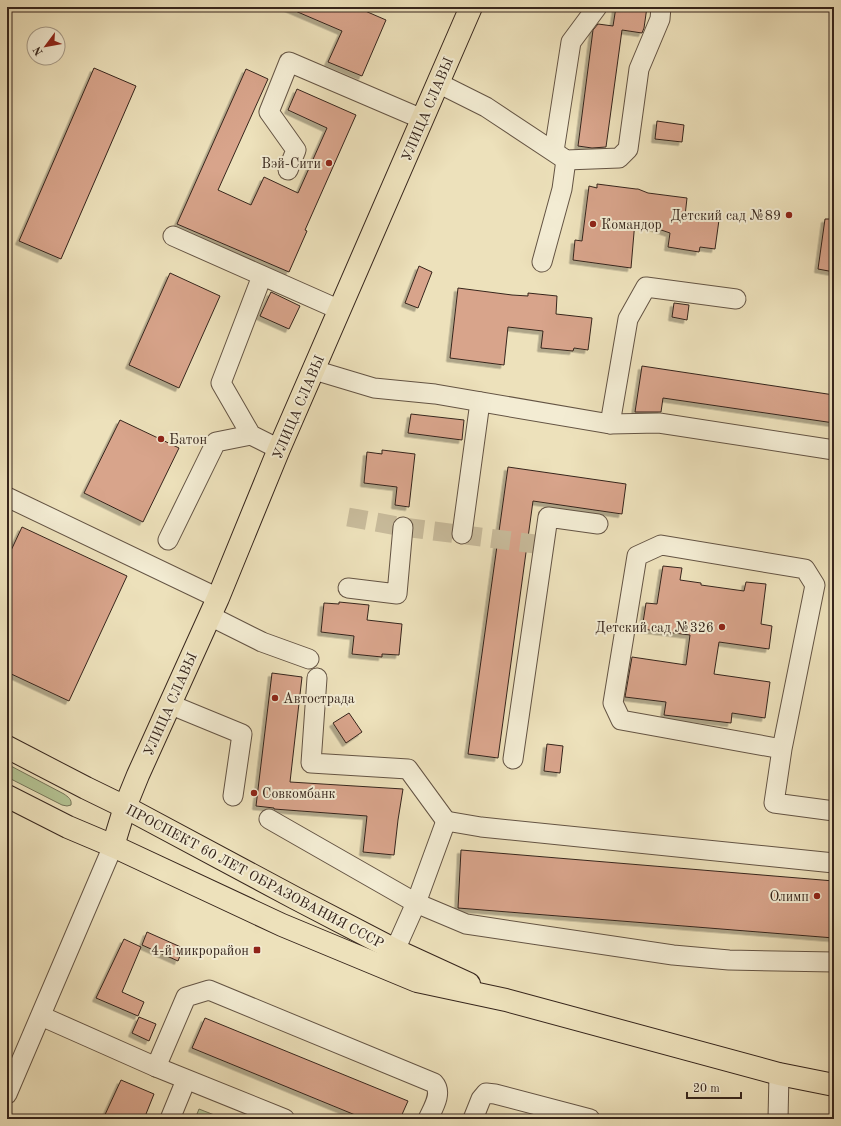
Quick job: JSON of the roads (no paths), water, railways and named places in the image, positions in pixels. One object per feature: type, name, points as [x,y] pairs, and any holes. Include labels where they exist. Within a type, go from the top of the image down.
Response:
[{"type":"main road","name":"УЛИЦА СЛАВЫ","points":[[113,846],[125,807],[169,704],[214,607],[279,449],[471,7]]},
{"type":"main road","name":"ПРОСПЕКТ 60 ЛЕТ ОБРАЗОВАНИЯ СССР","points":[[7,747],[125,807],[294,898],[395,950],[506,1000]]},
{"type":"main road","name":"ПРОСПЕКТ 60 ЛЕТ ОБРАЗОВАНИЯ СССР","points":[[7,796],[68,827],[113,846],[282,925],[416,982],[506,1000],[779,1074],[834,1085]]},
{"type":"street","points":[[542,262],[562,189],[560,155],[571,42],[597,7]]},
{"type":"street","points":[[438,83],[486,107],[560,155],[619,158],[628,149],[639,69],[660,19],[661,7]]},
{"type":"street","points":[[288,170],[296,150],[269,112],[289,62],[422,119]]},
{"type":"street","points":[[173,236],[340,310]]},
{"type":"street","points":[[262,276],[221,383],[251,435],[279,449]]},
{"type":"street","points":[[610,424],[628,319],[646,287],[736,300]]},
{"type":"street","points":[[314,370],[374,388],[435,394],[610,424],[659,423],[834,450]]},
{"type":"street","points":[[462,534],[480,402]]},
{"type":"street","points":[[168,540],[216,442],[251,435]]},
{"type":"street","points":[[7,497],[214,607],[262,642],[309,660]]},
{"type":"street","points":[[513,760],[548,517],[598,524]]},
{"type":"street","points":[[348,588],[397,594],[403,527]]},
{"type":"street","points":[[782,749],[621,720],[613,703],[637,556],[661,545],[805,569],[815,585],[782,749],[774,803],[834,811]]},
{"type":"street","points":[[316,678],[311,762],[408,769],[446,821],[481,827],[834,863]]},
{"type":"street","points":[[169,704],[242,734],[233,796]]},
{"type":"street","points":[[269,819],[416,903],[466,924],[673,955],[729,960],[834,962]]},
{"type":"street","points":[[395,950],[416,903],[446,821]]},
{"type":"street","points":[[7,1094],[113,846]]},
{"type":"street","points":[[156,1068],[186,997],[209,990],[434,1083],[438,1087],[438,1093],[428,1119]]},
{"type":"street","points":[[41,1016],[156,1068],[285,1119]]},
{"type":"street","points":[[778,1119],[779,1074]]},
{"type":"street","points":[[170,1119],[186,1080]]},
{"type":"street","points":[[472,1119],[481,1099],[486,1094],[495,1094],[590,1119]]},
{"type":"tunnel","points":[[348,517],[403,527],[543,545]]},
{"type":"place","name":"Вэй-Сити","points":[[329,163]]},
{"type":"place","name":"Детский сад №89","points":[[789,215]]},
{"type":"place","name":"Командор","points":[[593,224]]},
{"type":"place","name":"Батон","points":[[161,439]]},
{"type":"place","name":"Детский сад №326","points":[[722,627]]},
{"type":"place","name":"Автострада","points":[[275,698]]},
{"type":"place","name":"Совкомбанк","points":[[254,793]]},
{"type":"place","name":"Олимп","points":[[817,896]]},
{"type":"place","name":"4-й микрорайон","points":[[257,950]]}]
